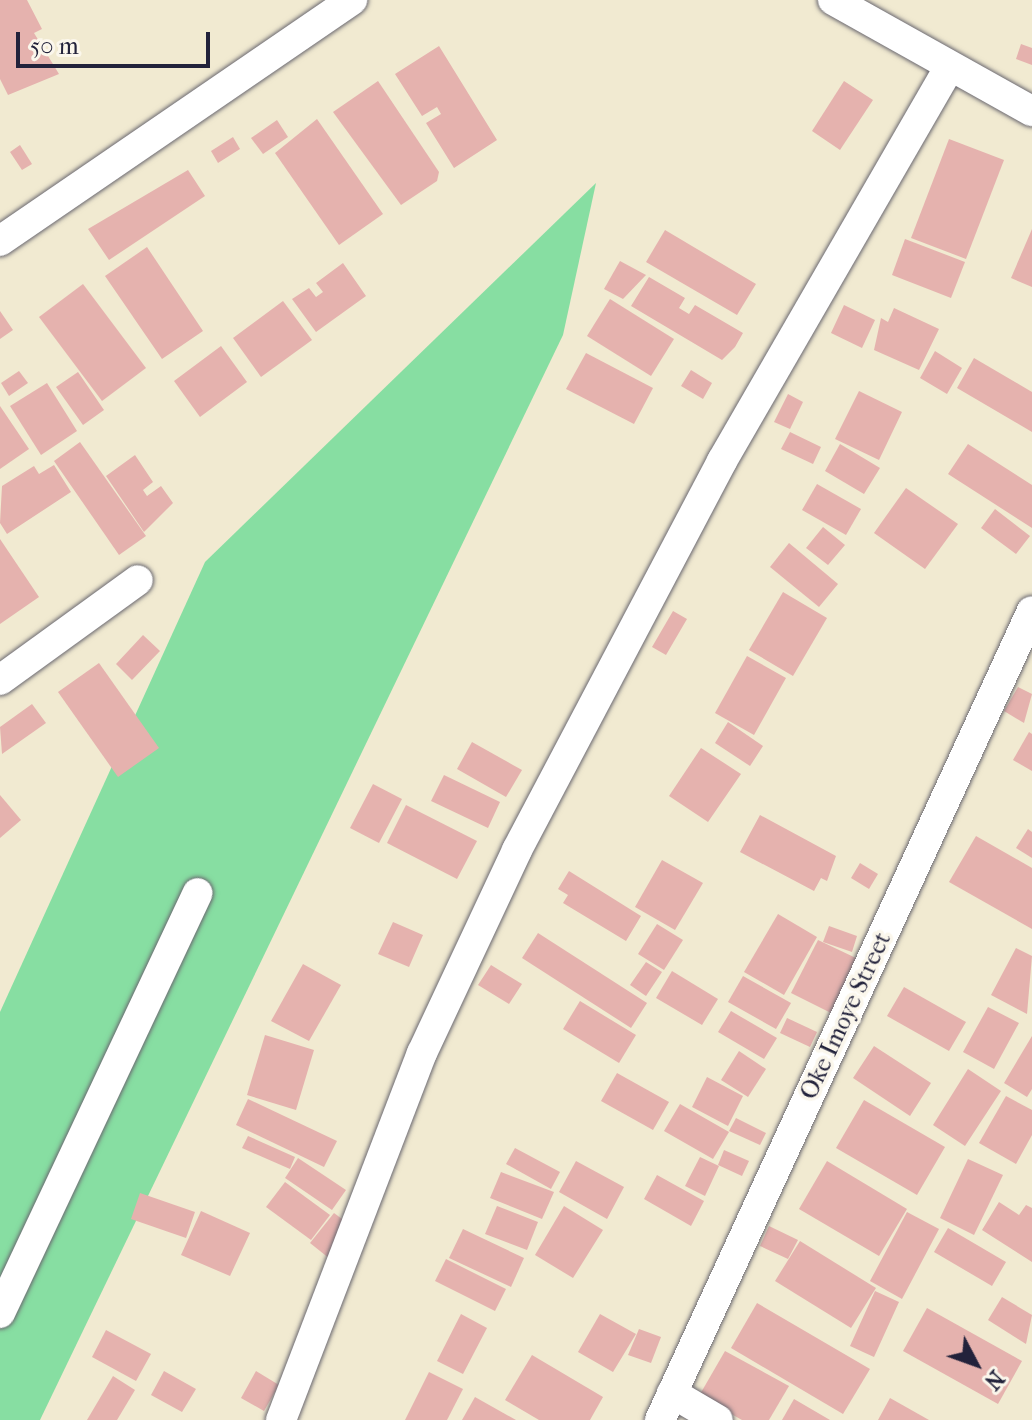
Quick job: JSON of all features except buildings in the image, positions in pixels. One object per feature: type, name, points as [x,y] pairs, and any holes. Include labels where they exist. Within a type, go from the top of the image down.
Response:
[{"type":"street","points":[[0,241],[352,0]]},
{"type":"street","points":[[833,0],[948,70],[1032,111]]},
{"type":"street","points":[[281,1420],[422,1053],[517,850],[722,461],[948,70]]},
{"type":"street","points":[[0,680],[138,580]]},
{"type":"street","name":"Oke Imoye Street","points":[[666,1406],[1032,611]]},
{"type":"street","points":[[0,1313],[198,893]]},
{"type":"street","points":[[666,1406],[718,1420]]},
{"type":"green space","points":[[596,183],[563,335],[40,1420],[0,1420],[0,1012],[205,562]]}]
